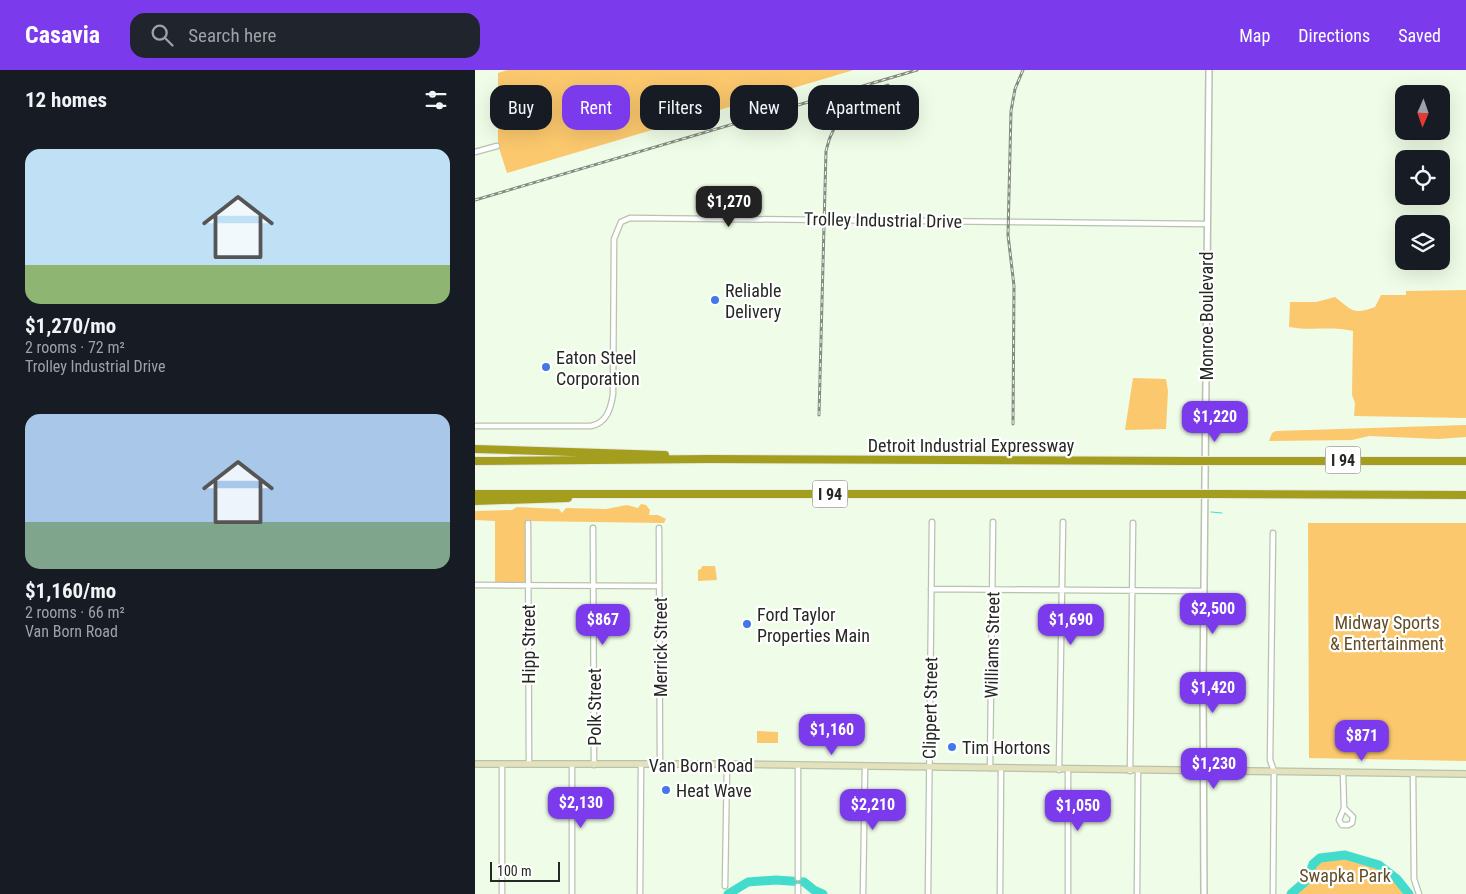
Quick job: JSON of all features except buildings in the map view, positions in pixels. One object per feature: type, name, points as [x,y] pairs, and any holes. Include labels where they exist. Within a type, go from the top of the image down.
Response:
[{"type":"highway","points":[[475,448],[709,458]]},
{"type":"highway","name":"Detroit Industrial Expressway","points":[[475,461],[621,461],[709,458],[1466,461]]},
{"type":"highway","name":"I 94","points":[[475,494],[1220,494],[1466,496]]},
{"type":"highway","points":[[475,501],[555,500],[611,494]]},
{"type":"main road","name":"Van Born Road","points":[[475,764],[727,764],[1059,770],[1466,774]]},
{"type":"street","name":"Monroe Boulevard","points":[[1205,894],[1203,591],[1209,70]]},
{"type":"street","points":[[475,152],[497,146]]},
{"type":"street","name":"Trolley Industrial Drive","points":[[475,426],[591,426],[605,418],[611,407],[613,394],[614,239],[621,222],[630,218],[1207,224]]},
{"type":"street","name":"Clippert Street","points":[[928,894],[932,522]]},
{"type":"street","name":"Williams Street","points":[[990,768],[993,522]]},
{"type":"street","points":[[1059,770],[1063,522]]},
{"type":"street","name":"Hipp Street","points":[[527,523],[529,764]]},
{"type":"street","points":[[1130,770],[1133,523]]},
{"type":"street","name":"Polk Street","points":[[593,528],[594,765]]},
{"type":"street","name":"Merrick Street","points":[[659,528],[660,765]]},
{"type":"street","points":[[1273,533],[1270,760],[1274,771],[1273,894]]},
{"type":"street","points":[[475,585],[659,586]]},
{"type":"street","points":[[931,589],[1203,591]]},
{"type":"street","points":[[502,764],[502,894]]},
{"type":"street","name":"Polk Street","points":[[572,764],[572,894]]},
{"type":"street","points":[[725,886],[727,764]]},
{"type":"street","points":[[640,894],[641,765]]},
{"type":"street","points":[[798,766],[798,878]]},
{"type":"street","points":[[863,894],[865,767]]},
{"type":"street","points":[[1000,894],[1001,768]]},
{"type":"street","points":[[1068,894],[1069,770]]},
{"type":"street","points":[[1137,894],[1138,771]]},
{"type":"street","points":[[1343,772],[1344,808]]},
{"type":"street","points":[[1413,773],[1414,880],[1419,894]]},
{"type":"street","points":[[797,894],[798,886]]},
{"type":"green space","points":[[507,70],[854,70],[798,87],[798,85],[730,85],[730,107],[720,110],[720,85],[640,85],[640,130],[652,130],[507,173],[498,145],[498,130],[552,130],[552,85],[498,85],[498,73]]},
{"type":"green space","points":[[1466,290],[1466,418],[1354,416],[1355,403],[1352,395],[1353,331],[1289,327],[1290,302],[1316,302],[1335,297],[1353,310],[1362,311],[1375,307],[1381,295],[1406,295],[1406,291]]},
{"type":"green space","points":[[1133,378],[1166,379],[1168,391],[1166,429],[1125,430]]},
{"type":"green space","points":[[1466,425],[1466,437],[1438,439],[1369,436],[1352,440],[1269,441],[1272,433],[1276,431]]},
{"type":"green space","points":[[641,504],[646,505],[650,510],[649,515],[658,515],[666,519],[664,523],[525,521],[525,582],[495,582],[495,521],[475,520],[475,511],[512,510],[517,507],[559,509],[562,513],[566,508],[606,509],[627,505],[638,508]]},
{"type":"green space","name":"Midway Sports & Entertainment","points":[[1308,523],[1466,523],[1466,761],[1309,758]]},
{"type":"green space","points":[[702,566],[715,566],[717,580],[698,581],[698,570]]},
{"type":"green space","points":[[757,731],[778,732],[778,743],[757,743]]},
{"type":"green space","name":"Swapka Park","points":[[1326,855],[1350,857],[1384,869],[1394,875],[1409,894],[1291,894],[1307,880],[1316,861]]},
{"type":"waterway","points":[[1211,512],[1222,513]]},
{"type":"waterway","points":[[1291,894],[1307,880],[1313,864],[1320,858],[1345,855],[1379,865],[1397,879],[1409,894]]},
{"type":"waterway","points":[[728,894],[748,882],[776,880],[804,882],[823,894]]},
{"type":"railway","points":[[475,200],[917,70]]},
{"type":"railway","points":[[1013,424],[1014,286],[1008,235],[1011,111],[1015,89],[1023,70]]},
{"type":"railway","points":[[819,415],[826,151],[833,130]]},
{"type":"place","name":"Reliable Delivery","points":[[715,300]]},
{"type":"place","name":"Eaton Steel Corporation","points":[[546,367]]},
{"type":"place","name":"Ford Taylor Properties Main","points":[[747,624]]},
{"type":"place","name":"Tim Hortons","points":[[952,747]]},
{"type":"place","name":"Heat Wave","points":[[666,790]]}]
